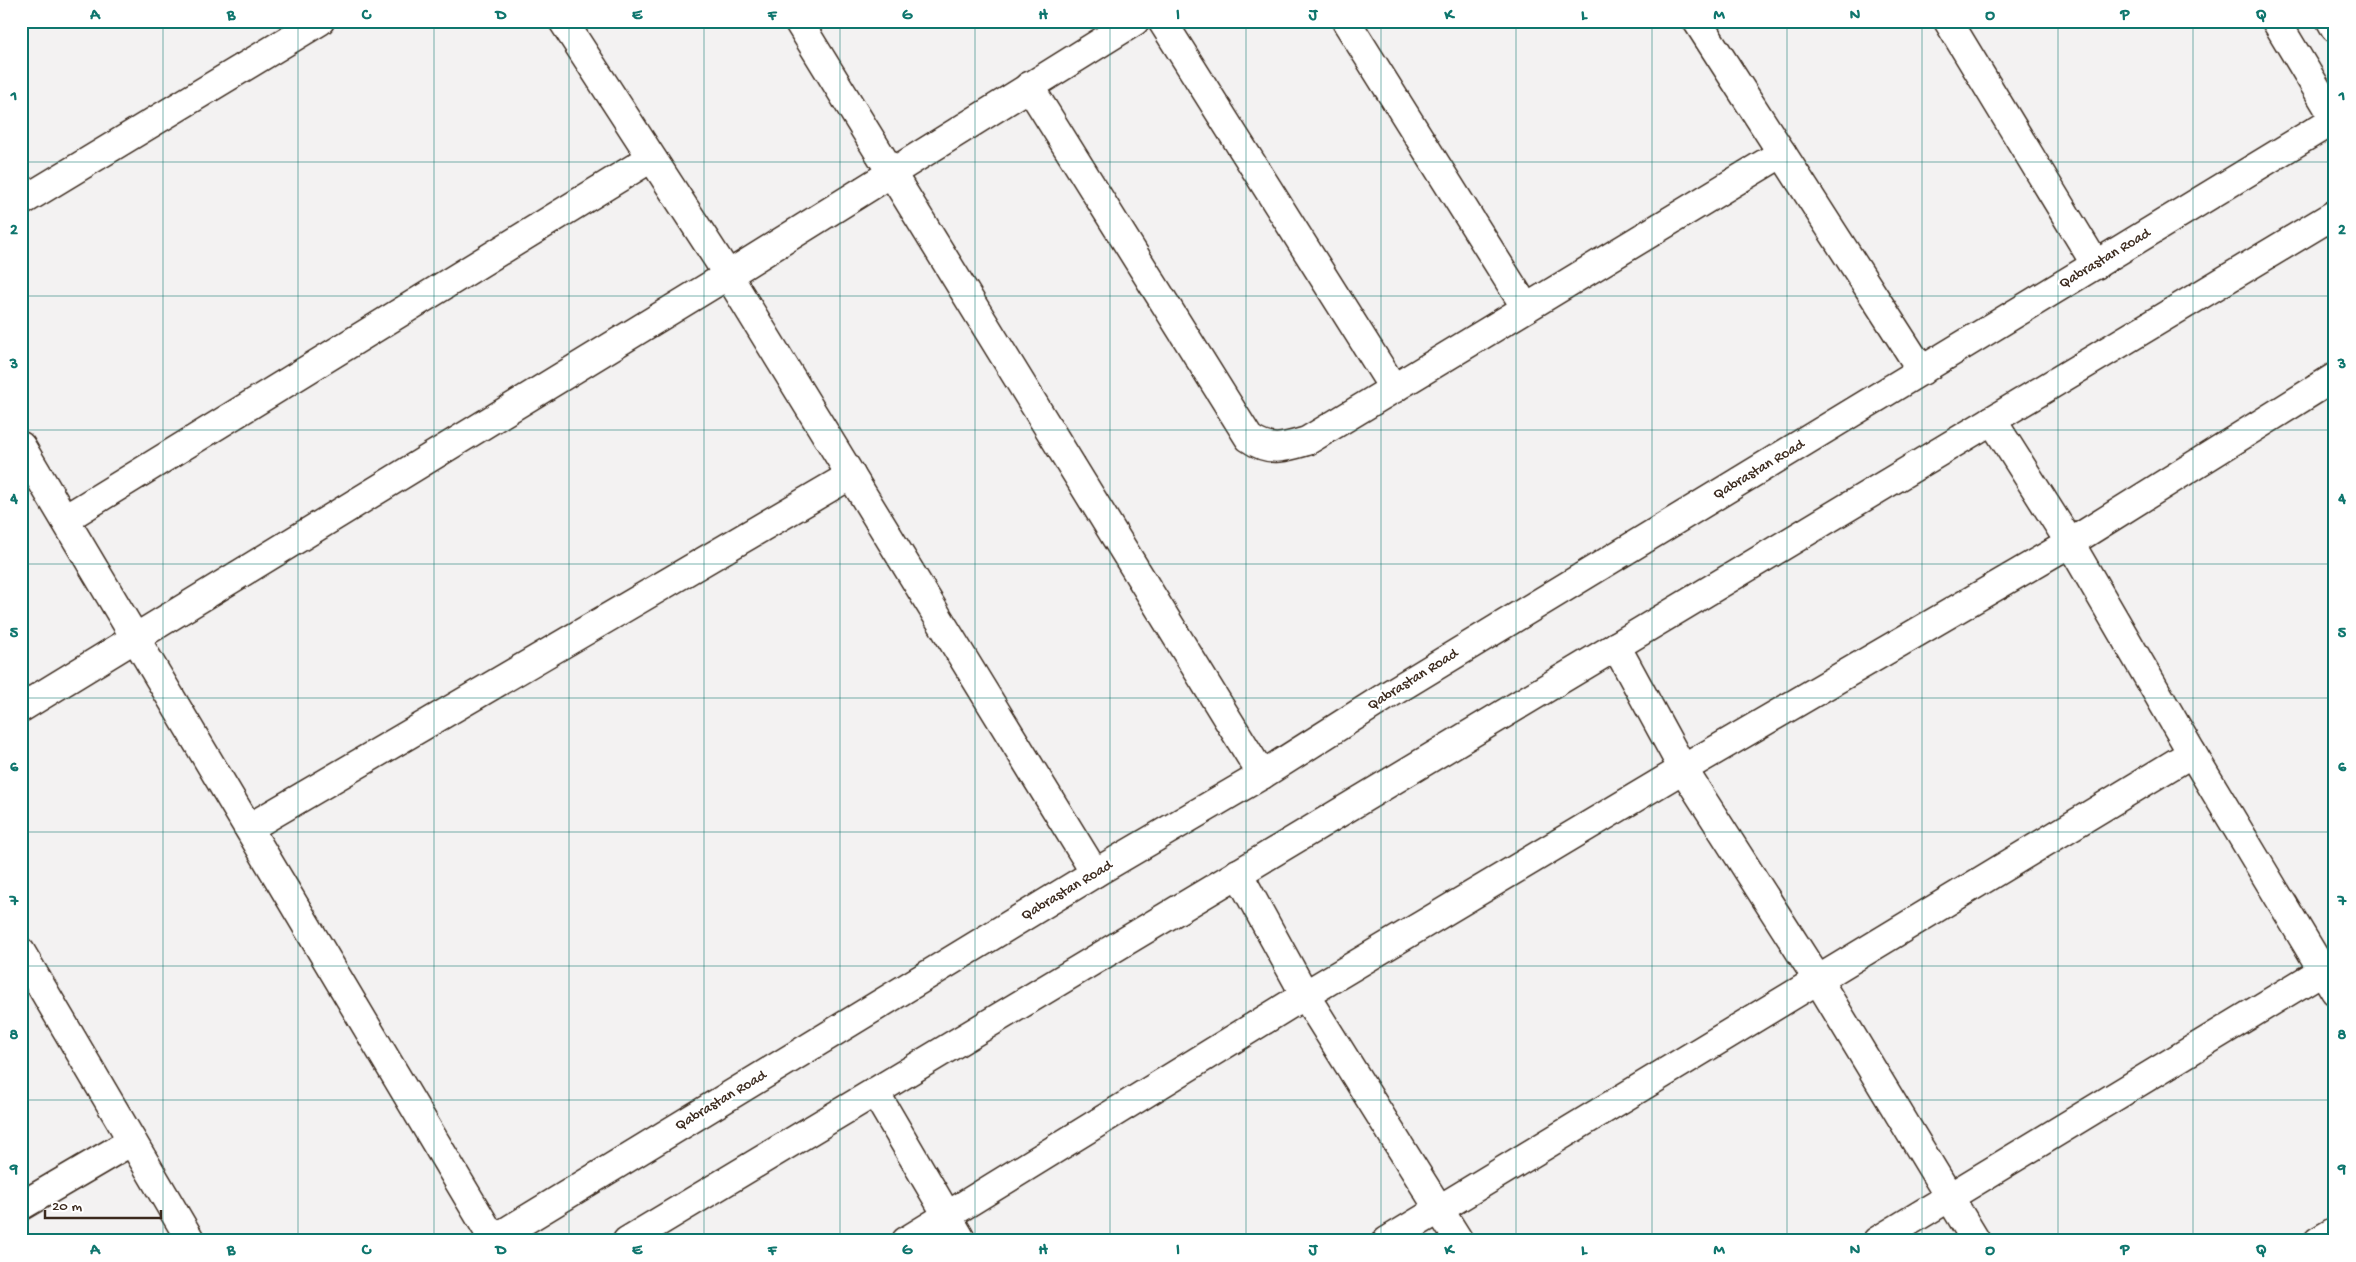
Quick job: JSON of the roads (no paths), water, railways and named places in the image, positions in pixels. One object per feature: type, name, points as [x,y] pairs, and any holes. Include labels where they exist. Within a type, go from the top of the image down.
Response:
[{"type":"street","points":[[21,202],[320,21]]},
{"type":"street","points":[[563,21],[728,275],[1095,873]]},
{"type":"street","points":[[798,21],[1262,775]]},
{"type":"street","points":[[1162,21],[1394,389]]},
{"type":"street","points":[[1346,21],[1526,308]]},
{"type":"street","points":[[1697,21],[1922,370]]},
{"type":"street","points":[[1948,21],[2096,265]]},
{"type":"street","points":[[2276,21],[2335,119]]},
{"type":"street","points":[[2331,21],[2335,28]]},
{"type":"street","points":[[21,708],[728,275],[1029,86],[1121,25]]},
{"type":"street","points":[[1029,86],[1249,438],[1261,446],[1282,449],[1307,441],[1782,153]]},
{"type":"street","name":"Qabrastan Road","points":[[492,1240],[1095,873],[1262,775],[1388,695],[2335,119]]},
{"type":"street","points":[[65,519],[651,158]]},
{"type":"street","points":[[627,1241],[2335,214]]},
{"type":"street","points":[[906,1241],[948,1217],[1305,995],[1683,769],[2070,543],[2335,377]]},
{"type":"street","points":[[1877,1241],[1950,1196],[2331,975],[2192,753],[2070,543],[1992,420]]},
{"type":"street","points":[[21,446],[492,1240]]},
{"type":"street","points":[[249,828],[851,475]]},
{"type":"street","points":[[1616,646],[1683,769],[1818,980],[1976,1241]]},
{"type":"street","points":[[1387,1241],[2192,753]]},
{"type":"street","points":[[1238,873],[1305,995],[1459,1241]]},
{"type":"street","points":[[21,952],[191,1241]]},
{"type":"street","points":[[875,1092],[962,1241]]},
{"type":"street","points":[[21,1206],[132,1141]]},
{"type":"street","points":[[2318,1241],[2335,1231]]}]
